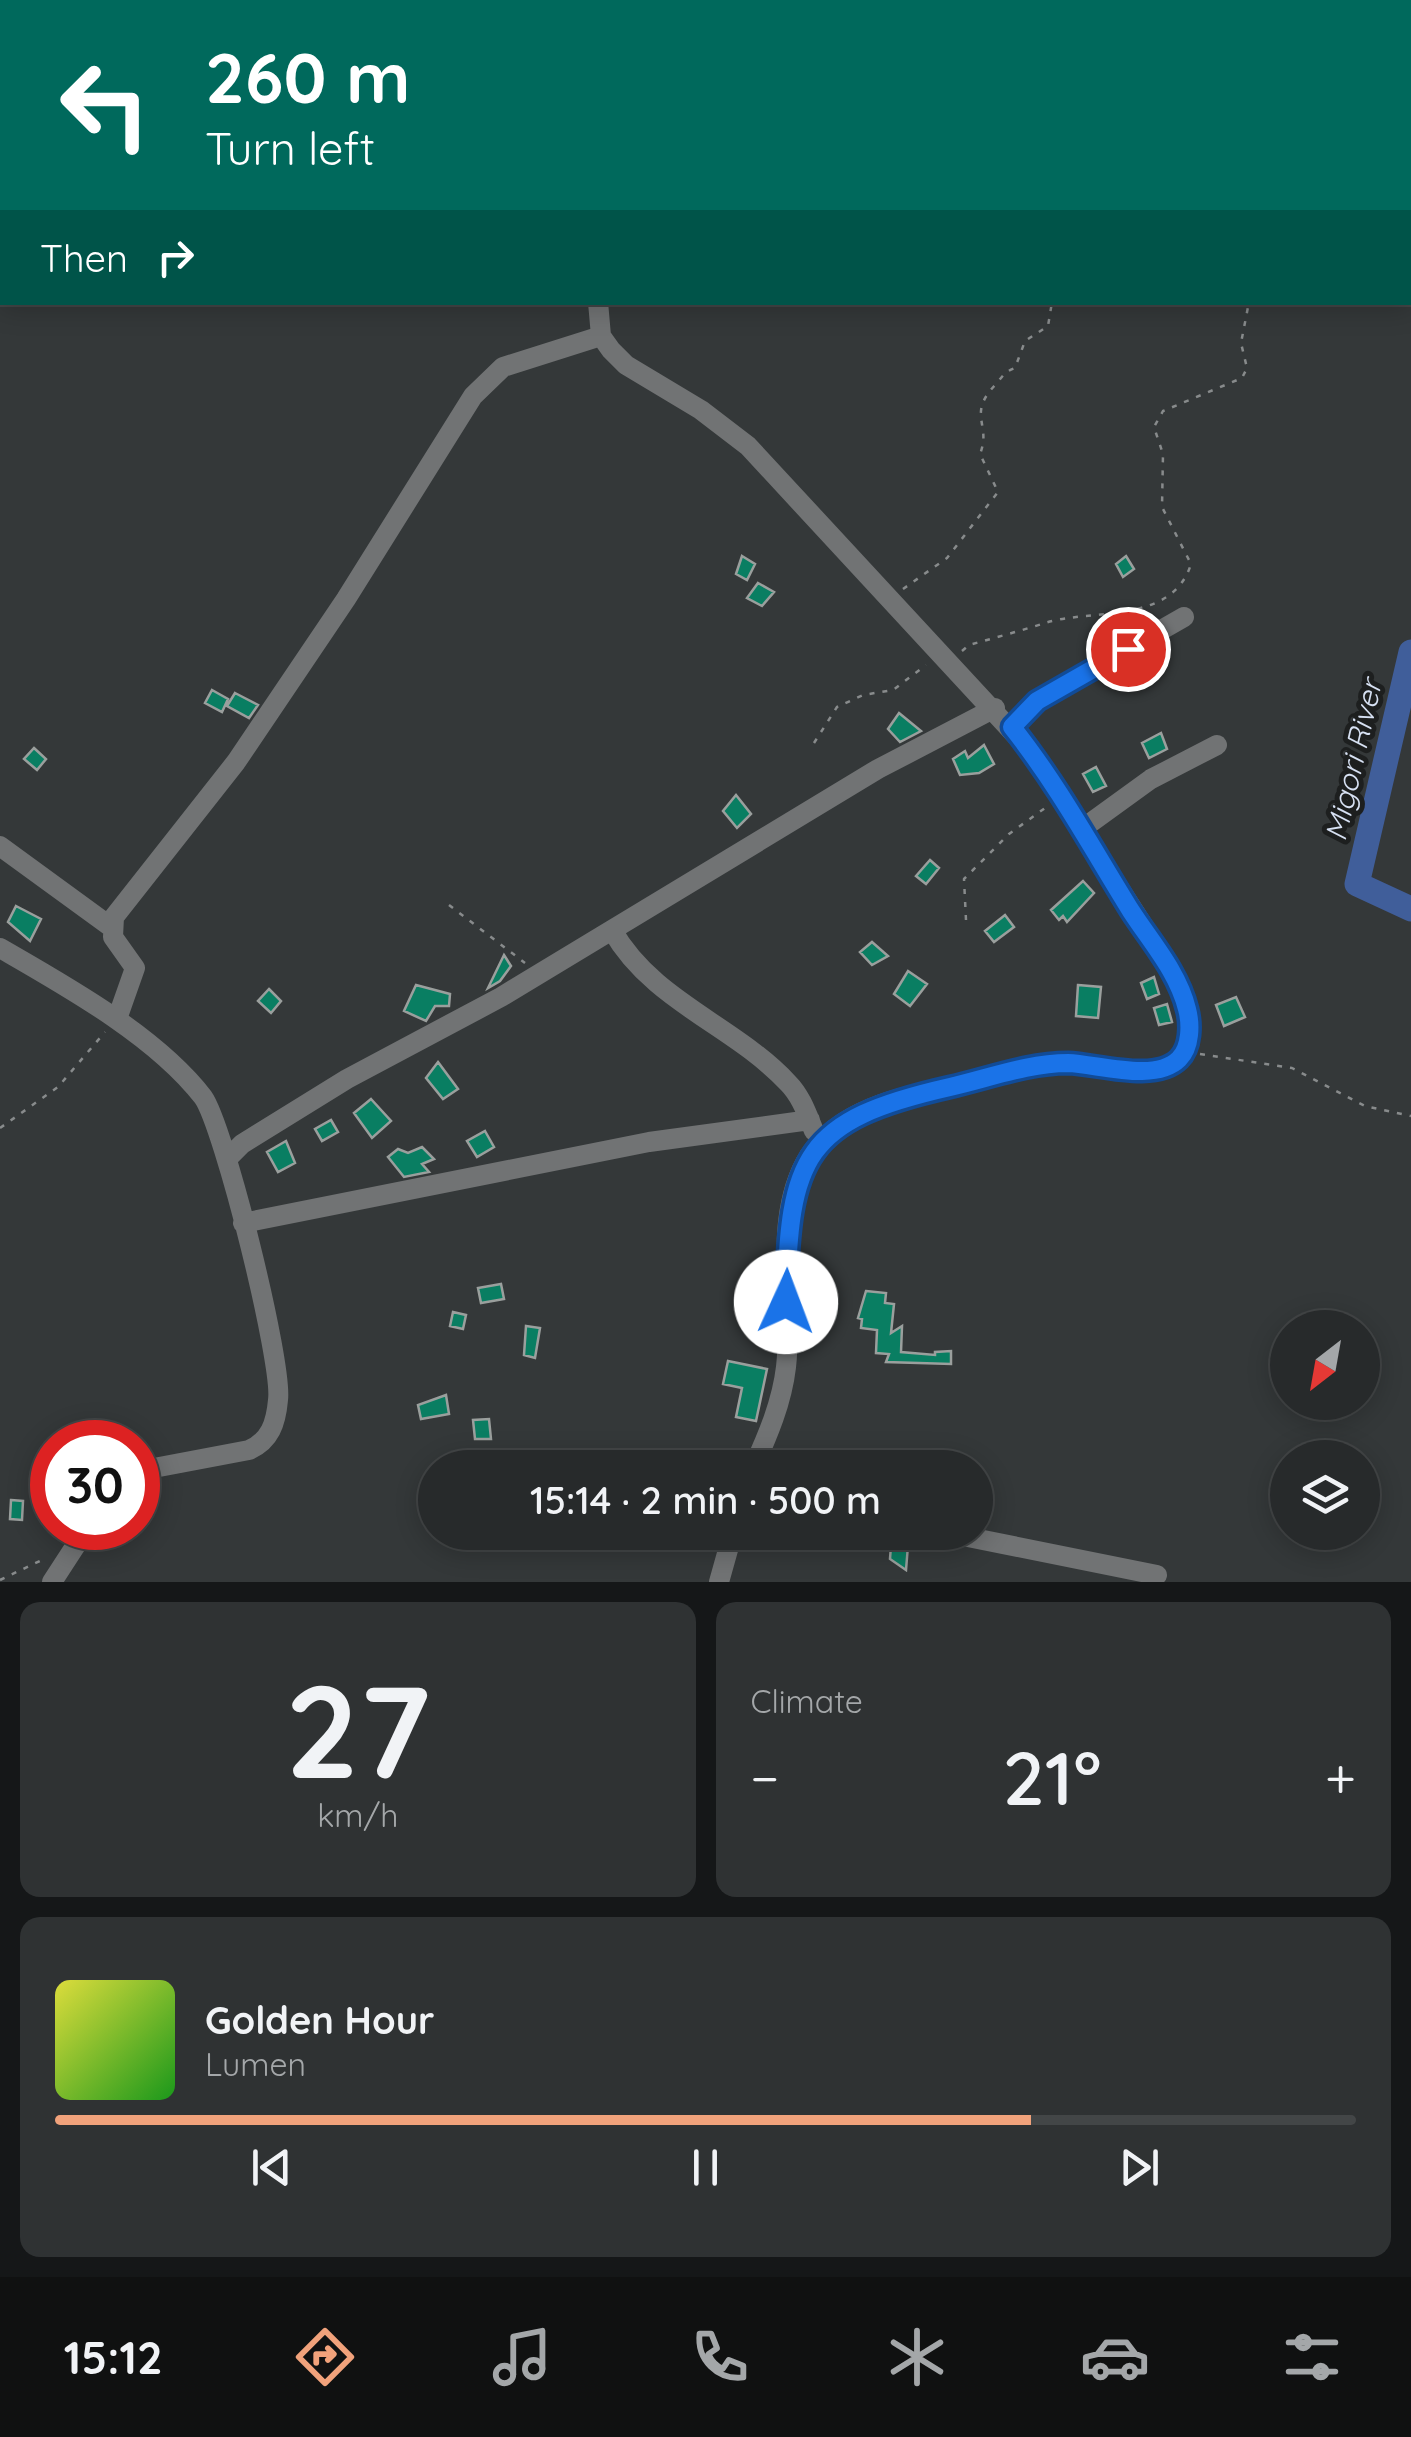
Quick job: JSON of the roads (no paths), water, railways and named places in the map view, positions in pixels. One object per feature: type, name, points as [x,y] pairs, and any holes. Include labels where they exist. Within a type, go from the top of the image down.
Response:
[{"type":"street","points":[[598,305],[601,336],[626,365],[701,410],[748,446],[944,660],[1012,727],[1062,795],[1174,977],[1187,1006],[1189,1035],[1184,1052],[1162,1068],[1046,1064],[914,1095],[848,1120],[821,1141],[802,1170],[793,1207],[784,1381],[759,1450]]},
{"type":"street","points":[[111,928],[131,891],[236,762],[309,655],[473,396],[503,367],[601,336]]},
{"type":"street","points":[[1012,727],[1037,701],[1184,617]]},
{"type":"street","points":[[227,1160],[242,1144],[347,1078],[537,975],[878,769],[994,708]]},
{"type":"street","points":[[1082,829],[1151,779],[1217,745]]},
{"type":"street","points":[[0,846],[111,928],[136,968],[118,1021]]},
{"type":"street","points":[[612,930],[628,957],[682,1005],[790,1084],[821,1141]]},
{"type":"street","points":[[6,958],[118,1021],[204,1099],[216,1119],[276,1366],[279,1396],[270,1432],[261,1445],[234,1454],[160,1465]]},
{"type":"street","points":[[243,1223],[649,1142],[810,1120]]},
{"type":"street","points":[[993,1542],[1157,1576]]},
{"type":"street","points":[[52,1582],[73,1550]]},
{"type":"street","points":[[720,1582],[728,1550]]},
{"type":"waterway","name":"Migori River","points":[[1411,652],[1357,884],[1411,909]]}]
